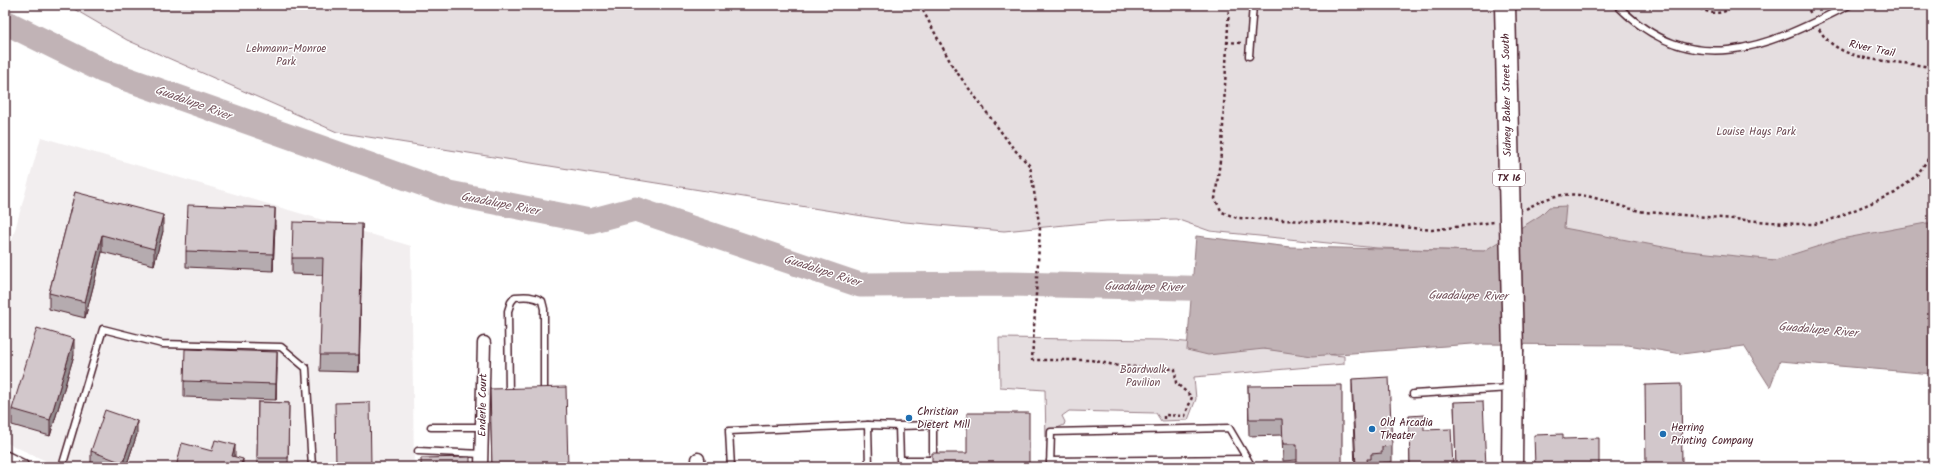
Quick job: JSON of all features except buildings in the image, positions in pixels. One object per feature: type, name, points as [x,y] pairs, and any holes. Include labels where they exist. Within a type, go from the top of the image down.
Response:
[{"type":"main road","name":"Sidney Baker Street South","points":[[1505,5],[1513,388]]},
{"type":"main road","name":"TX 16","points":[[1512,467],[1513,388]]},
{"type":"street","name":"Enderle Court","points":[[481,467],[482,427],[486,397],[484,343]]},
{"type":"street","points":[[5,459],[21,467]]},
{"type":"lane","points":[[1249,56],[1253,5]]},
{"type":"lane","points":[[1617,5],[1639,25],[1663,38],[1685,47],[1720,52],[1745,49],[1815,22],[1849,5]]},
{"type":"lane","points":[[516,397],[505,397],[508,311],[510,302],[515,297],[524,296],[534,297],[542,302],[544,309],[544,397],[537,397]]},
{"type":"lane","points":[[62,467],[103,329],[162,344],[281,347],[306,368],[312,467]]},
{"type":"lane","points":[[1413,394],[1513,388]]},
{"type":"lane","points":[[731,467],[729,431],[868,425],[932,426],[933,460],[900,460],[899,426]]},
{"type":"lane","points":[[841,467],[869,466],[868,425]]},
{"type":"lane","points":[[431,427],[482,427]]},
{"type":"lane","points":[[1247,459],[1050,464],[1051,432],[1229,428],[1252,467]]},
{"type":"lane","points":[[418,451],[482,454]]},
{"type":"lane","points":[[917,460],[917,467]]},
{"type":"path","points":[[920,5],[953,67],[1013,148],[1030,166],[1040,229],[1032,360],[1091,360],[1119,366],[1175,369],[1176,383],[1192,397],[1185,416],[1164,415],[1164,429]]},
{"type":"path","points":[[1696,5],[1709,13],[1718,14],[1727,12],[1735,5]]},
{"type":"path","name":"River Trail","points":[[1806,5],[1827,41],[1844,52],[1877,60],[1933,68]]},
{"type":"path","points":[[1226,42],[1250,44]]},
{"type":"shaded area","points":[[41,137],[411,246],[414,467],[59,467],[5,442],[5,265]]},
{"type":"green space","name":"Louise Hays Park","points":[[67,5],[1933,5],[1933,249],[1775,260],[1377,248],[1210,231],[1176,219],[1106,221],[1004,231],[894,221],[337,132],[127,40]]},
{"type":"green space","name":"Boardwalk Pavilion","points":[[999,338],[1162,340],[1344,356],[1344,364],[1194,377],[1196,399],[1188,420],[1161,421],[1156,413],[1069,411],[1062,416],[1065,422],[1064,425],[1053,430],[1046,442],[1045,390],[1000,387]]},
{"type":"water","points":[[1566,206],[1564,228],[1679,250],[1775,260],[1841,239],[1933,223],[1933,374],[1780,361],[1770,387],[1744,346],[1682,354],[1628,345],[1472,344],[1312,356],[1264,349],[1208,355],[1187,350],[1196,236],[1290,247],[1484,251],[1541,215],[1549,207]]},
{"type":"waterway","name":"Guadalupe River","points":[[5,22],[104,71],[449,193],[590,221],[635,209],[860,285],[1007,284],[1226,289]]},
{"type":"place","name":"Christian Dietert Mill","points":[[909,418]]},
{"type":"place","name":"Old Arcadia Theater","points":[[1372,429]]},
{"type":"place","name":"Herring Printing Company","points":[[1663,434]]},
{"type":"park label","name":"Lehmann-Monroe Park","points":[[286,55]]}]
